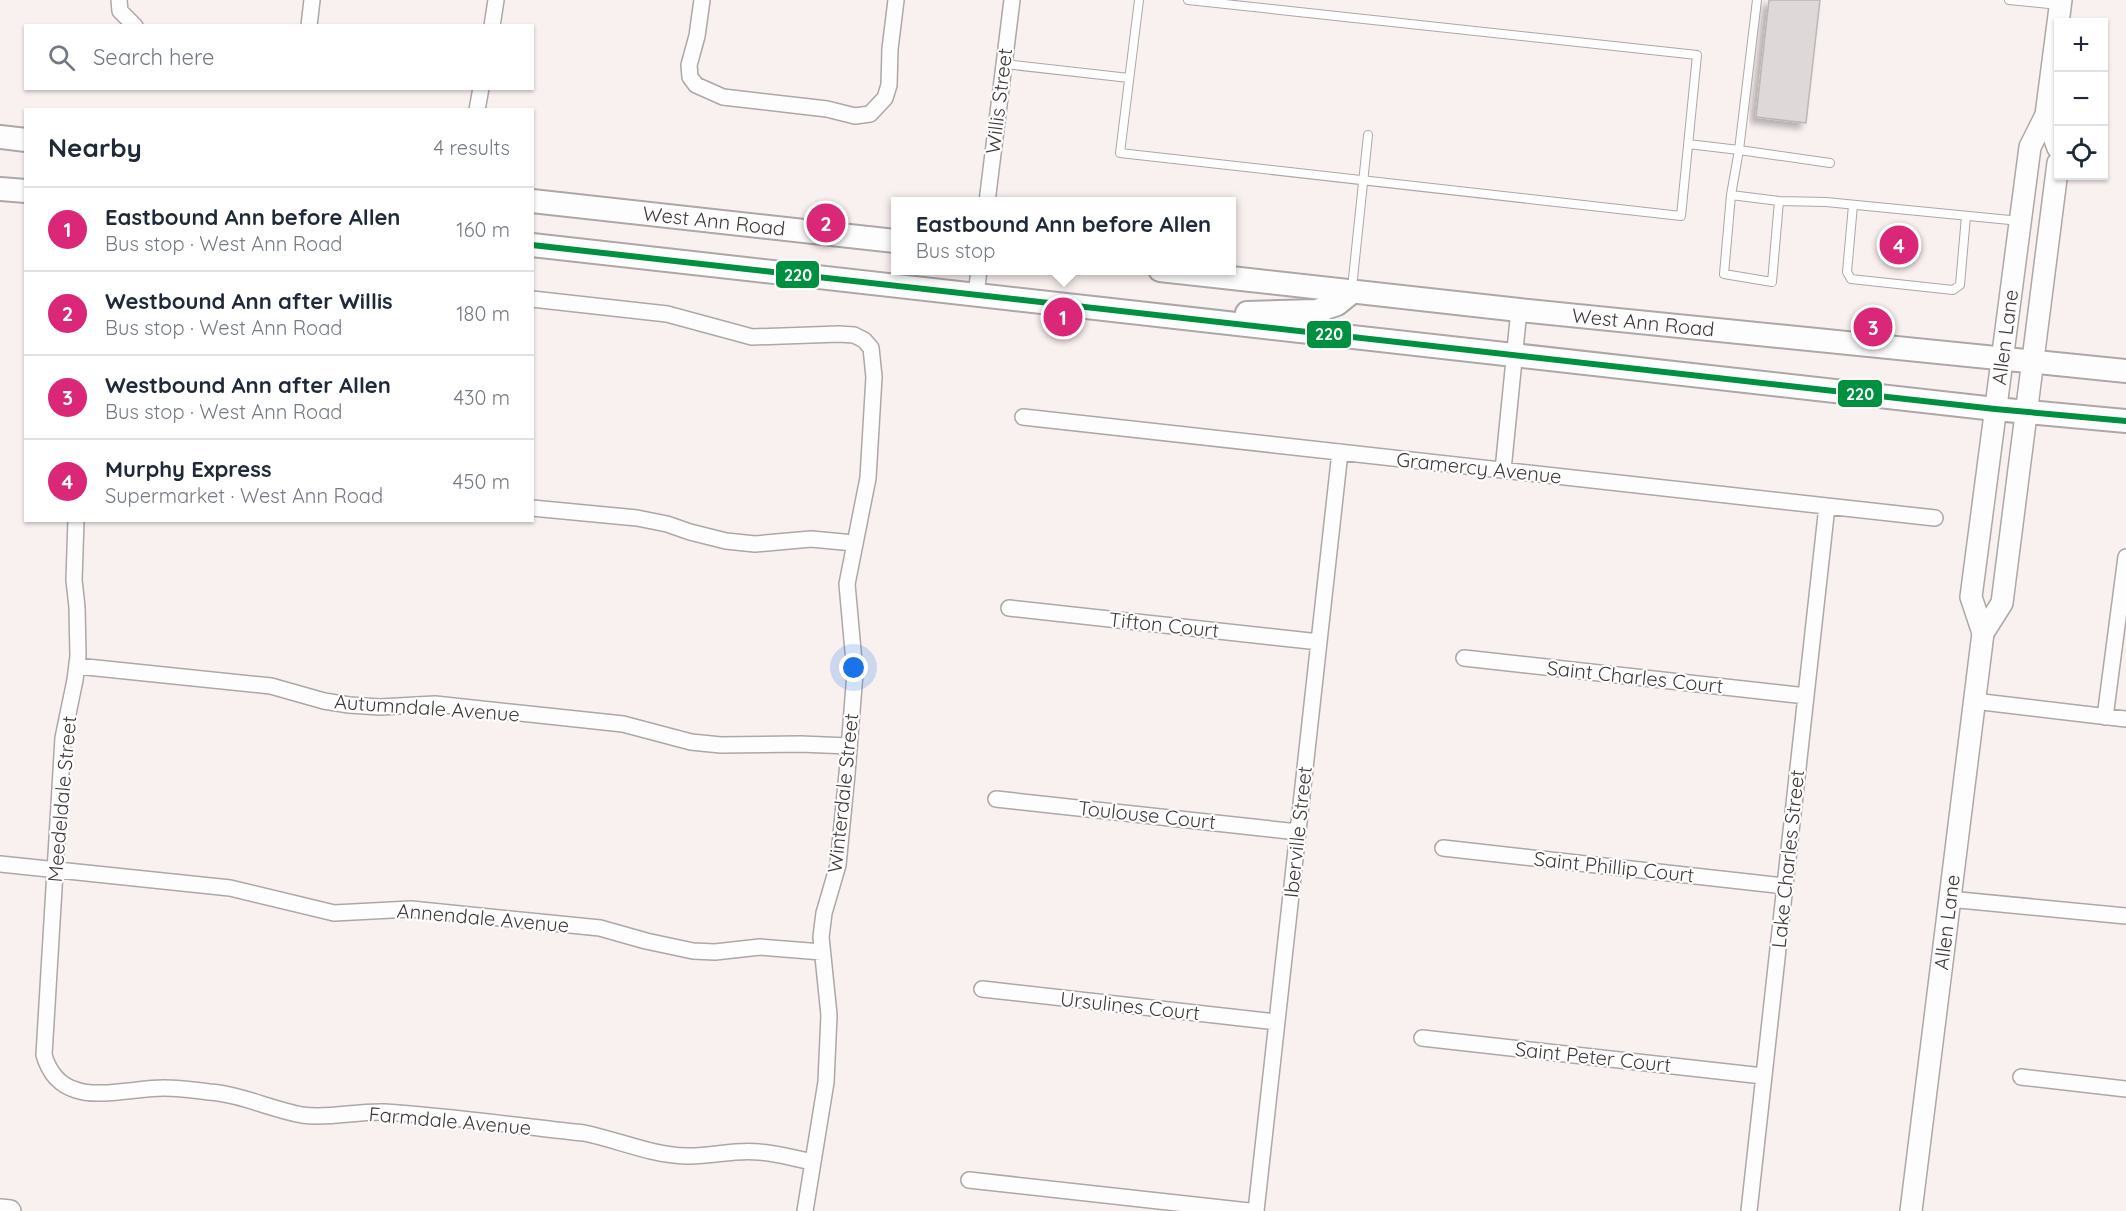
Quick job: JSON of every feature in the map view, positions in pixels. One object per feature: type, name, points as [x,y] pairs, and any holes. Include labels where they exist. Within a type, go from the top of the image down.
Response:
[{"type":"main road","name":"Allen Lane","points":[[1983,633],[1971,597],[2030,147],[2046,115],[2060,3]]},
{"type":"main road","name":"Allen Lane","points":[[2046,115],[2054,137]]},
{"type":"main road","points":[[0,137],[24,140]]},
{"type":"main road","name":"Allen Lane","points":[[1911,1211],[1983,633],[2002,603],[2056,180]]},
{"type":"main road","points":[[0,189],[24,191]]},
{"type":"main road","name":"West Ann Road","points":[[534,201],[891,241]]},
{"type":"main road","points":[[534,245],[1995,409],[2126,421]]},
{"type":"main road","name":"West Ann Road","points":[[1204,275],[1519,310],[2126,371]]},
{"type":"main road","points":[[1161,315],[1317,311],[1337,304],[1352,292]]},
{"type":"main road","points":[[0,1210],[10,1211]]},
{"type":"street","points":[[119,0],[120,10],[132,23]]},
{"type":"street","points":[[309,24],[312,0]]},
{"type":"street","points":[[492,24],[496,0]]},
{"type":"street","points":[[702,0],[697,36],[689,65],[690,78],[696,86],[723,97],[827,109],[855,116],[870,114],[885,98],[896,0]]},
{"type":"street","name":"Willis Street","points":[[987,197],[1012,0]]},
{"type":"street","points":[[477,108],[481,90]]},
{"type":"street","points":[[976,295],[978,275]]},
{"type":"street","name":"Winterdale Street","points":[[534,299],[668,314],[752,337],[854,335],[864,340],[871,348],[874,377],[868,478],[847,584],[855,673],[849,746],[838,865],[824,914],[821,938],[829,1015],[825,1082],[805,1211]]},
{"type":"street","points":[[1503,470],[1519,310]]},
{"type":"street","name":"Gramercy Avenue","points":[[1023,417],[1935,518]]},
{"type":"street","name":"Iberville Street","points":[[1256,1211],[1340,453]]},
{"type":"street","name":"Lake Charles Street","points":[[1749,1211],[1827,506]]},
{"type":"street","points":[[534,508],[637,518],[726,541],[755,544],[811,539],[854,543]]},
{"type":"street","name":"Meedeldale Street","points":[[55,1076],[48,1067],[45,1055],[63,738],[77,666],[78,630],[74,569],[76,522]]},
{"type":"street","points":[[2105,717],[2126,557]]},
{"type":"street","name":"Tifton Court","points":[[1009,608],[1319,642]]},
{"type":"street","name":"Saint Charles Court","points":[[1464,658],[1806,696]]},
{"type":"street","name":"Autumndale Avenue","points":[[77,666],[271,686],[324,701],[350,705],[380,707],[435,704],[623,724],[691,742],[721,745],[849,746]]},
{"type":"street","points":[[1974,701],[2126,719]]},
{"type":"street","name":"Toulouse Court","points":[[996,799],[1298,832]]},
{"type":"street","name":"Saint Phillip Court","points":[[1443,848],[1785,886]]},
{"type":"street","name":"Annendale Avenue","points":[[0,864],[230,888],[334,913],[411,909],[600,928],[693,951],[716,952],[760,947],[822,952]]},
{"type":"street","points":[[1949,899],[2126,916]]},
{"type":"street","name":"Ursulines Court","points":[[982,989],[1277,1022]]},
{"type":"street","name":"Saint Peter Court","points":[[1422,1038],[1763,1076]]},
{"type":"street","name":"Farmdale Avenue","points":[[55,1076],[65,1085],[77,1091],[164,1088],[212,1092],[302,1114],[325,1117],[381,1112],[584,1133],[610,1138],[638,1149],[662,1154],[687,1156],[759,1152],[813,1162]]},
{"type":"street","points":[[2021,1077],[2126,1089]]},
{"type":"street","points":[[969,1180],[1249,1211]]},
{"type":"lane","points":[[1139,0],[1120,153],[1681,216],[1697,55],[1188,0]]},
{"type":"lane","points":[[1757,0],[1739,150],[1731,195],[1724,274],[1772,282],[1779,201]]},
{"type":"lane","points":[[2008,0],[2060,3]]},
{"type":"lane","points":[[1004,64],[1129,78]]},
{"type":"lane","points":[[1352,292],[1368,135]]},
{"type":"lane","points":[[1688,144],[1830,163]]},
{"type":"lane","points":[[1731,195],[2020,221]]},
{"type":"lane","points":[[1853,205],[1847,272],[1851,279],[1953,290],[1960,285],[1966,216]]},
{"type":"building","points":[[1769,0],[1820,0],[1806,123],[1756,117]]},
{"type":"transit line","name":"220","points":[[534,245],[1995,409],[2126,421]]},
{"type":"place","name":"Westbound Ann after Willis","points":[[826,223]]},
{"type":"place","name":"Murphy Express","points":[[1899,245]]},
{"type":"place","name":"Eastbound Ann before Allen","points":[[1063,317]]},
{"type":"place","name":"Westbound Ann after Allen","points":[[1873,327]]}]
